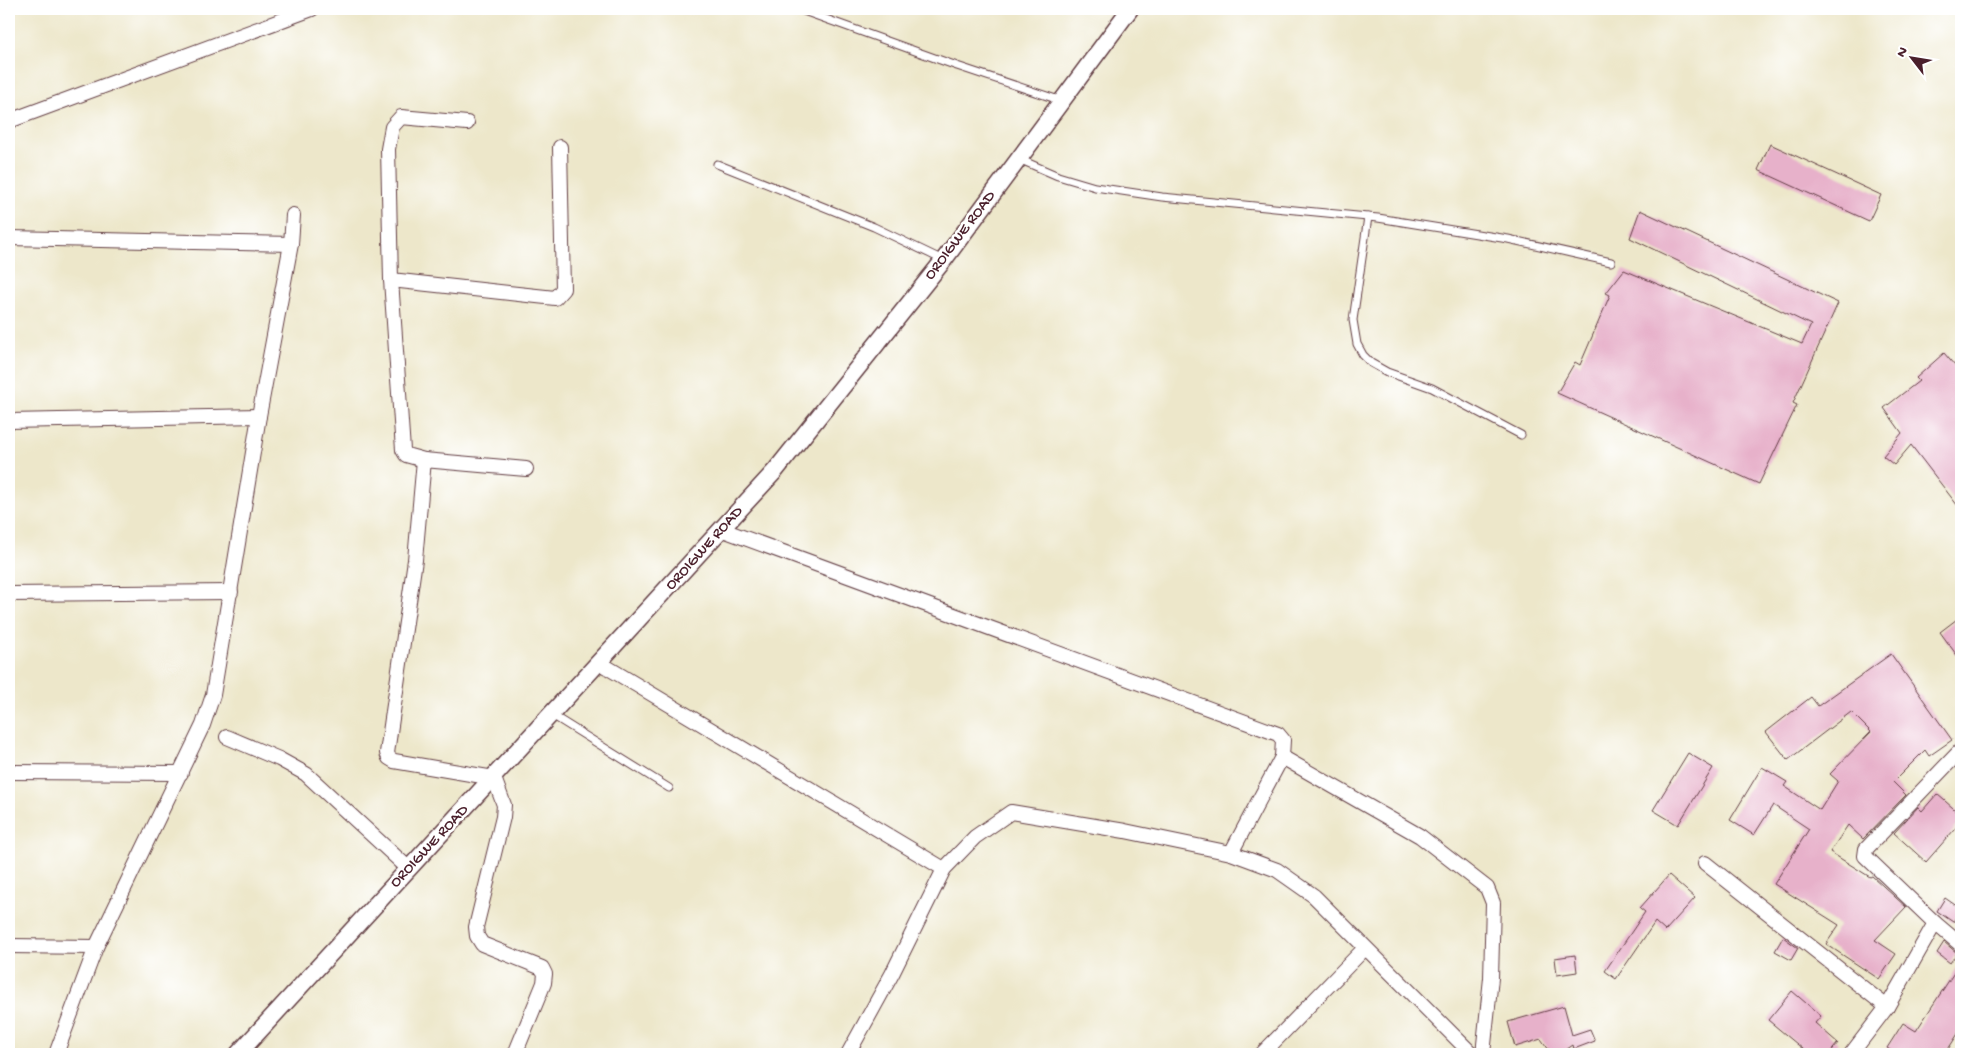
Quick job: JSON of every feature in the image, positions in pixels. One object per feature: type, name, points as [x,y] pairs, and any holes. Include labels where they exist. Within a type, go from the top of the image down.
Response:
[{"type":"street","points":[[9,121],[292,12],[312,9]]},
{"type":"street","name":"OROIGWE ROAD","points":[[238,1054],[776,471],[943,261],[1130,9]]},
{"type":"street","points":[[467,123],[411,116],[401,117],[392,127],[388,148],[390,280],[403,450],[406,455],[424,460],[526,469]]},
{"type":"street","points":[[390,280],[555,298],[560,295],[563,289],[560,147]]},
{"type":"street","points":[[56,1054],[96,947],[203,725],[213,695],[259,416],[291,244],[293,215]]},
{"type":"street","points":[[9,238],[291,244]]},
{"type":"street","points":[[9,421],[259,416]]},
{"type":"street","points":[[424,460],[415,560],[387,753],[389,758],[394,761],[494,778],[504,805],[503,817],[476,927],[477,936],[482,944],[542,968],[545,974],[544,983],[514,1054]]},
{"type":"street","points":[[722,530],[1278,734],[1283,740],[1282,756],[1231,854]]},
{"type":"street","points":[[9,594],[231,592]]},
{"type":"street","points":[[600,663],[944,869]]},
{"type":"street","points":[[227,737],[279,758],[306,774],[410,869]]},
{"type":"street","points":[[1961,750],[1866,849],[1865,856],[1935,923],[1961,945]]},
{"type":"street","points":[[1282,756],[1420,836],[1487,888],[1493,903],[1491,978],[1483,1054]]},
{"type":"street","points":[[9,772],[181,772]]},
{"type":"street","points":[[848,1054],[892,974],[944,869],[975,837],[1011,812],[1125,831],[1231,854],[1256,861],[1296,881],[1314,896],[1472,1054]]},
{"type":"street","points":[[1705,863],[1887,1007]]},
{"type":"street","points":[[1851,1054],[1887,1007],[1935,923]]},
{"type":"street","points":[[9,946],[96,947]]},
{"type":"street","points":[[1262,1054],[1365,948]]},
{"type":"lane","points":[[798,9],[957,66],[1062,101]]},
{"type":"lane","points":[[1019,159],[1058,176],[1095,188],[1162,197],[1368,217],[1508,240],[1611,262]]},
{"type":"lane","points":[[718,164],[874,227],[943,261]]},
{"type":"lane","points":[[1368,217],[1353,320],[1357,344],[1363,355],[1371,363],[1387,372],[1432,388],[1521,435]]},
{"type":"lane","points":[[552,715],[669,788]]},
{"type":"building","points":[[1770,144],[1881,195],[1869,221],[1758,170]]},
{"type":"building","points":[[1640,210],[1838,303],[1793,403],[1797,405],[1759,484],[1557,393],[1575,362],[1580,365],[1610,295],[1606,293],[1624,270],[1802,344],[1811,325],[1630,238]]},
{"type":"building","points":[[1944,353],[1961,373],[1961,510],[1911,445],[1894,465],[1883,456],[1902,433],[1884,408],[1919,381],[1916,378]]},
{"type":"building","points":[[1961,616],[1961,661],[1940,632]]},
{"type":"building","points":[[1891,654],[1952,740],[1929,756],[1925,750],[1893,782],[1906,795],[1863,839],[1848,825],[1830,852],[1870,877],[1872,876],[1906,907],[1875,940],[1896,954],[1879,979],[1826,944],[1839,925],[1774,884],[1809,829],[1773,805],[1754,835],[1730,820],[1762,767],[1787,782],[1784,786],[1820,810],[1838,781],[1830,774],[1871,732],[1851,712],[1788,760],[1766,732],[1811,697],[1818,706]]},
{"type":"building","points":[[1688,753],[1713,768],[1678,825],[1653,810]]},
{"type":"building","points":[[1937,794],[1961,815],[1961,822],[1926,862],[1894,833],[1918,807],[1922,811]]},
{"type":"building","points":[[1669,875],[1695,898],[1665,931],[1655,922],[1616,979],[1605,971],[1645,912],[1640,908]]},
{"type":"building","points":[[1945,898],[1961,909],[1953,922],[1937,911]]},
{"type":"building","points":[[1783,937],[1798,948],[1791,960],[1775,951]]},
{"type":"building","points":[[1944,942],[1957,953],[1950,963],[1937,953]]},
{"type":"building","points":[[1575,955],[1577,972],[1557,975],[1555,958]]},
{"type":"building","points":[[1961,962],[1961,1029],[1945,1054],[1896,1054],[1887,1048],[1903,1023],[1916,1031]]},
{"type":"building","points":[[1792,991],[1821,1016],[1815,1023],[1838,1043],[1829,1054],[1809,1054],[1768,1020]]},
{"type":"building","points":[[1564,1006],[1572,1035],[1590,1029],[1595,1041],[1574,1049],[1573,1045],[1560,1054],[1552,1054],[1541,1039],[1515,1047],[1508,1022]]}]
